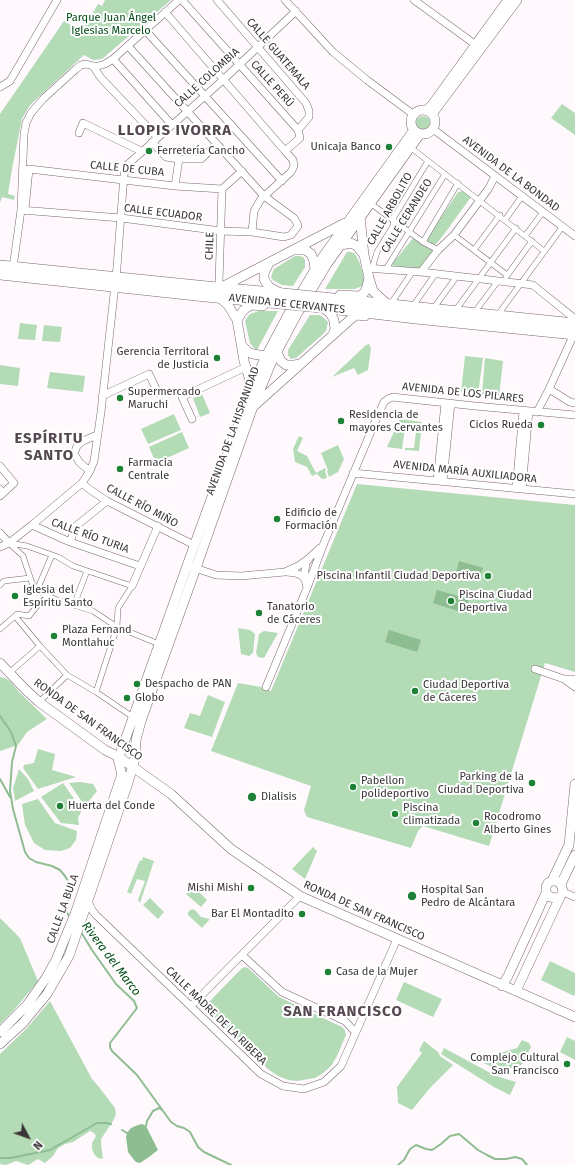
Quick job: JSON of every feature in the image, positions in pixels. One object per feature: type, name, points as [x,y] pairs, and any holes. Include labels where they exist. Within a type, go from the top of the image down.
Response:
[{"type":"main road","points":[[429,113],[432,105],[508,0]]},
{"type":"main road","points":[[429,113],[517,0]]},
{"type":"main road","points":[[420,111],[429,113],[435,120],[433,129],[426,134],[417,132],[412,123],[414,115],[420,111]]},
{"type":"main road","name":"AVENIDA DE LA HISPANIDAD","points":[[126,765],[135,758],[137,719],[196,568],[253,406],[276,351],[312,287],[339,246],[410,147],[417,132]]},
{"type":"main road","name":"AVENIDA DE LA HISPANIDAD","points":[[126,765],[137,719],[159,644],[252,388],[266,356],[289,313],[322,258],[417,132]]},
{"type":"main road","points":[[360,217],[364,255]]},
{"type":"main road","points":[[252,388],[241,346],[237,320],[220,289],[347,223]]},
{"type":"main road","points":[[333,335],[335,329],[334,320],[324,301],[335,295],[359,296],[363,294],[366,290],[369,278],[369,268],[364,255],[358,246],[351,243],[339,246]]},
{"type":"main road","points":[[293,250],[306,250],[311,254],[314,260],[315,270]]},
{"type":"main road","points":[[237,320],[246,308],[252,305],[265,306],[278,300],[264,279],[264,273],[269,263]]},
{"type":"main road","name":"AVENIDA DE CERVANTES","points":[[0,266],[115,281]]},
{"type":"main road","name":"AVENIDA DE CERVANTES","points":[[0,274],[220,289],[278,300],[389,305],[454,311],[496,316],[575,331]]},
{"type":"main road","points":[[369,278],[374,291],[389,305]]},
{"type":"main road","name":"AVENIDA DE CERVANTES","points":[[324,301],[374,313],[575,331]]},
{"type":"main road","points":[[253,406],[355,316],[371,316],[374,313]]},
{"type":"main road","points":[[241,346],[253,354],[266,356]]},
{"type":"main road","points":[[276,351],[281,361],[286,365],[294,365],[304,362]]},
{"type":"main road","name":"RONDA DE SAN FRANCISCO","points":[[0,663],[4,673],[40,702],[126,765],[171,794],[231,849],[300,896],[575,1017]]},
{"type":"main road","name":"CALLE LA BULA","points":[[0,1032],[22,1011],[46,978],[56,960],[75,914],[124,780],[121,771],[126,765]]},
{"type":"main road","name":"CALLE LA BULA","points":[[0,1044],[23,1023],[34,1010],[46,994],[69,956],[88,901],[124,780],[126,765]]},
{"type":"main road","points":[[124,780],[143,776]]},
{"type":"main road","points":[[546,893],[550,897],[556,898],[559,888],[557,873],[569,845],[575,784]]},
{"type":"main road","points":[[516,992],[559,888],[575,855]]},
{"type":"main road","points":[[502,986],[546,893],[548,883],[559,888]]},
{"type":"street","points":[[0,87],[10,81],[57,0]]},
{"type":"street","points":[[13,268],[23,210],[24,143],[31,119],[42,105],[77,73],[93,66],[105,64],[113,59],[179,0]]},
{"type":"street","name":"CALLE PERÚ","points":[[182,0],[298,130]]},
{"type":"street","name":"CALLE GUATEMALA","points":[[217,0],[306,103],[309,111],[309,117],[298,130]]},
{"type":"street","points":[[414,0],[476,45]]},
{"type":"street","points":[[289,1],[296,11],[333,52],[366,80],[414,115]]},
{"type":"street","name":"CALLE COLOMBIA","points":[[0,548],[32,526],[82,483],[90,471],[94,461],[115,281],[124,180],[127,165],[141,151],[223,80],[296,11]]},
{"type":"street","points":[[165,12],[293,160],[294,166],[290,172],[264,196],[254,211],[252,232]]},
{"type":"street","points":[[145,30],[282,181]]},
{"type":"street","points":[[128,46],[264,196]]},
{"type":"street","points":[[113,59],[172,125]]},
{"type":"street","points":[[93,66],[101,78],[154,140],[166,157],[200,159],[217,144]]},
{"type":"street","points":[[79,133],[84,123],[141,151]]},
{"type":"street","name":"AVENIDA DE LA BONDAD","points":[[433,129],[575,236]]},
{"type":"street","points":[[286,151],[300,138],[298,130]]},
{"type":"street","points":[[410,147],[544,251]]},
{"type":"street","points":[[175,186],[179,158]]},
{"type":"street","name":"CALLE ARBOLITO","points":[[369,268],[393,226],[394,217],[428,161]]},
{"type":"street","name":"CALLE DE CUBA","points":[[23,210],[29,169],[222,190]]},
{"type":"street","points":[[222,190],[242,171]]},
{"type":"street","name":"CALLE CERANDEO","points":[[386,270],[445,174]]},
{"type":"street","points":[[421,272],[438,250],[454,235],[489,188],[491,182],[498,178]]},
{"type":"street","points":[[423,242],[458,183]]},
{"type":"street","name":"CHILE","points":[[220,289],[222,190]]},
{"type":"street","name":"CALLE ECUADOR","points":[[23,210],[121,218],[221,231],[252,232],[284,237],[291,235],[298,226],[294,218],[264,196]]},
{"type":"street","points":[[505,220],[522,196]]},
{"type":"street","points":[[370,203],[423,242],[438,250]]},
{"type":"street","points":[[526,236],[543,212]]},
{"type":"street","points":[[474,250],[500,216]]},
{"type":"street","points":[[496,316],[563,226]]},
{"type":"street","points":[[454,311],[516,228]]},
{"type":"street","points":[[454,235],[490,263],[503,279]]},
{"type":"street","points":[[474,313],[503,279],[532,241]]},
{"type":"street","points":[[369,268],[503,279],[533,285],[575,319]]},
{"type":"street","points":[[389,305],[413,271]]},
{"type":"street","points":[[412,307],[436,273]]},
{"type":"street","points":[[433,309],[457,276]]},
{"type":"street","points":[[537,412],[549,390],[575,331]]},
{"type":"street","points":[[192,419],[182,397],[246,367]]},
{"type":"street","points":[[102,396],[149,374],[158,393]]},
{"type":"street","points":[[549,390],[570,402],[575,403]]},
{"type":"street","name":"AVENIDA DE LOS PILARES","points":[[308,577],[384,402],[388,399],[393,397],[575,415]]},
{"type":"street","points":[[440,481],[448,403]]},
{"type":"street","points":[[519,489],[526,411]]},
{"type":"street","points":[[90,471],[84,467],[74,454],[77,446],[83,441],[97,435]]},
{"type":"street","points":[[0,466],[14,483],[1,492]]},
{"type":"street","name":"AVENIDA MARÍA AUXILIADORA","points":[[353,473],[575,494]]},
{"type":"street","name":"CALLE RÍO MIÑO","points":[[82,483],[107,501],[194,545]]},
{"type":"street","points":[[70,542],[76,526],[107,501]]},
{"type":"street","name":"CALLE RÍO TURIA","points":[[32,526],[70,542],[140,566]]},
{"type":"street","points":[[96,692],[118,627],[118,608],[132,586],[158,526]]},
{"type":"street","points":[[0,533],[23,556],[32,583],[37,590],[57,600],[93,611],[118,627],[159,644]]},
{"type":"street","points":[[9,543],[28,546],[58,557],[73,566],[132,586]]},
{"type":"street","points":[[285,572],[303,565],[324,543]]},
{"type":"street","points":[[37,590],[52,555]]},
{"type":"street","points":[[189,562],[196,568],[216,575],[240,576],[285,572],[308,577]]},
{"type":"street","points":[[266,687],[307,588],[308,577],[303,565]]},
{"type":"street","points":[[74,605],[87,571]]},
{"type":"street","points":[[0,585],[4,581],[30,578]]},
{"type":"street","points":[[0,629],[16,614],[29,616],[46,595]]},
{"type":"street","points":[[15,616],[67,675],[137,719]]},
{"type":"street","points":[[4,673],[40,646]]},
{"type":"street","points":[[535,669],[564,679],[575,687]]},
{"type":"street","points":[[40,702],[67,675]]},
{"type":"street","points":[[564,679],[575,679]]},
{"type":"street","points":[[559,888],[575,897]]},
{"type":"street","points":[[191,1006],[300,896]]},
{"type":"street","name":"CALLE LA BULA","points":[[88,901],[95,913]]},
{"type":"street","name":"CALLE MADRE DE LA RIBERA","points":[[95,913],[262,1074],[283,1086],[304,1089],[324,1082],[341,1066],[397,939]]},
{"type":"street","points":[[242,954],[282,992],[344,1021],[355,1032]]},
{"type":"green space","name":"Parque Juan Ángel Iglesias Marcelo","points":[[105,0],[171,0],[102,59],[93,60],[84,55],[31,104],[22,119],[12,169],[8,194],[15,196],[14,200],[2,197],[0,203],[0,114],[64,21],[81,32],[98,4],[102,6]]},
{"type":"green space","points":[[562,104],[575,113],[575,135],[551,118]]},
{"type":"green space","points":[[420,116],[426,116],[430,120],[430,126],[426,130],[420,130],[416,126],[416,120]]},
{"type":"green space","points":[[464,191],[471,197],[434,246],[426,240],[458,192]]},
{"type":"green space","points":[[414,237],[433,251],[418,270],[391,265]]},
{"type":"green space","points":[[347,252],[355,254],[359,261],[364,280],[362,286],[355,289],[325,289]]},
{"type":"green space","points":[[295,256],[303,257],[305,260],[305,267],[293,286],[282,285],[273,280],[271,277],[274,269]]},
{"type":"green space","points":[[259,311],[278,311],[257,350],[250,343],[245,321],[250,314]]},
{"type":"green space","points":[[310,315],[320,315],[328,322],[326,331],[296,358],[291,359],[288,355],[288,350]]},
{"type":"green space","points":[[20,323],[37,325],[35,340],[18,339]]},
{"type":"green space","points":[[44,325],[62,327],[60,342],[42,341]]},
{"type":"green space","points":[[369,344],[371,348],[368,370],[358,375],[354,368],[332,377],[366,345]]},
{"type":"green space","points":[[465,356],[483,358],[478,394],[461,392]]},
{"type":"green space","points":[[485,358],[503,361],[499,396],[482,394]]},
{"type":"green space","points":[[0,365],[20,368],[18,386],[0,384]]},
{"type":"green space","points":[[50,372],[85,376],[83,392],[47,388]]},
{"type":"green space","points":[[202,394],[210,413],[200,417],[193,398]]},
{"type":"green space","points":[[174,414],[181,430],[148,444],[141,429]]},
{"type":"green space","points":[[400,419],[422,422],[419,451],[405,450],[405,448],[414,448],[416,432],[408,430],[408,424],[402,423],[401,427],[405,428],[402,449],[387,447]]},
{"type":"green space","points":[[182,432],[189,448],[156,463],[149,447]]},
{"type":"green space","points":[[299,436],[303,438],[297,451],[307,456],[316,473],[325,468],[327,478],[322,479],[317,474],[312,476],[307,467],[295,462],[293,449]]},
{"type":"green space","points":[[338,445],[344,459],[338,472],[329,477],[328,470],[321,453]]},
{"type":"green space","name":"Ciudad Deportiva de Cáceres","points":[[357,484],[575,505],[575,672],[545,663],[489,846],[423,826],[418,831],[411,848],[307,817],[304,810],[311,786],[211,751],[238,683],[261,687],[271,691]]},
{"type":"green space","points":[[238,628],[250,630],[255,634],[253,653],[249,656],[241,654]]},
{"type":"green space","points":[[264,631],[278,633],[264,658],[258,657],[256,653],[259,634]]},
{"type":"green space","points":[[0,677],[10,681],[20,693],[47,719],[27,732],[18,745],[0,751]]},
{"type":"green space","points":[[208,695],[225,702],[212,737],[184,728],[190,713],[200,716]]},
{"type":"green space","points":[[38,749],[55,754],[52,770],[76,777],[38,789],[23,768],[24,765],[34,763]]},
{"type":"green space","points":[[19,769],[28,779],[34,791],[15,801],[13,788]]},
{"type":"green space","points":[[80,782],[93,784],[97,791],[85,806],[69,783]]},
{"type":"green space","points":[[63,783],[82,810],[78,818],[79,825],[61,823],[41,797]]},
{"type":"green space","points":[[38,799],[55,823],[77,831],[76,840],[70,848],[61,851],[45,850],[34,843],[25,825],[22,804]]},
{"type":"green space","points":[[313,847],[317,851],[305,879],[292,869]]},
{"type":"green space","points":[[143,857],[154,861],[140,903],[138,900],[145,881],[137,879],[131,894],[127,892],[140,860],[142,861]]},
{"type":"green space","points":[[193,886],[207,900],[201,907],[186,894]]},
{"type":"green space","points":[[150,898],[164,912],[158,919],[143,905]]},
{"type":"green space","points":[[192,909],[201,917],[210,919],[202,928],[188,915],[188,912]]},
{"type":"green space","points":[[0,918],[20,938],[38,981],[14,1010],[0,1024]]},
{"type":"green space","points":[[550,961],[575,973],[574,996],[541,980]]},
{"type":"green space","points":[[242,968],[248,968],[279,997],[342,1027],[345,1030],[346,1035],[337,1056],[331,1066],[323,1073],[315,1078],[297,1081],[288,1080],[278,1076],[269,1070],[206,1010],[205,1007],[207,1004]]},
{"type":"green space","points":[[404,982],[442,999],[433,1017],[396,1000]]},
{"type":"green space","points":[[50,1001],[92,1079],[115,1108],[116,1114],[113,1121],[101,1139],[103,1159],[98,1158],[94,1154],[92,1143],[96,1136],[90,1131],[73,1142],[58,1148],[53,1156],[45,1163],[38,1159],[28,1165],[16,1161],[6,1165],[0,1164],[0,1054],[27,1028]]},
{"type":"green space","points":[[567,1037],[575,1041],[575,1060],[560,1052]]},
{"type":"green space","points":[[522,1040],[529,1043],[531,1047],[520,1066],[502,1070],[483,1063],[486,1057],[517,1048]]},
{"type":"green space","points":[[424,1041],[438,1052],[440,1056],[453,1065],[430,1088],[412,1110],[398,1103],[397,1087],[422,1053],[419,1050]]},
{"type":"green space","points":[[444,1048],[496,1076],[516,1082],[510,1095],[494,1087],[441,1054]]},
{"type":"shaded area","name":"Piscina Ciudad Deportiva","points":[[459,561],[483,568],[479,579],[456,572]]},
{"type":"shaded area","name":"Piscina Ciudad Deportiva","points":[[437,590],[469,599],[464,613],[433,603]]},
{"type":"shaded area","points":[[389,630],[421,640],[417,652],[385,642]]},
{"type":"shaded area","points":[[142,1124],[146,1126],[158,1150],[140,1163],[136,1162],[128,1152],[126,1137],[131,1128]]},
{"type":"waterway","name":"Rivera del Marco","points":[[0,716],[11,732],[16,746],[12,762],[10,791],[13,809],[25,852],[29,858],[36,862],[52,866],[60,870],[65,876],[69,883],[70,896],[67,906],[67,913],[70,917]]},
{"type":"waterway","name":"Rivera del Marco","points":[[0,779],[10,797]]},
{"type":"waterway","name":"Rivera del Marco","points":[[81,932],[116,984],[134,1001],[137,1008],[110,1043],[112,1051],[137,1075],[171,1122],[190,1132],[198,1147],[204,1152],[231,1165]]},
{"type":"waterway","points":[[146,1126],[147,1121],[153,1111],[159,1108],[162,1110]]},
{"type":"waterway","points":[[0,1158],[11,1158],[50,1150],[97,1123],[111,1124]]},
{"type":"waterway","points":[[122,1130],[127,1133]]},
{"type":"waterway","name":"Rivera del Marco","points":[[398,1165],[404,1160],[410,1149],[416,1145],[432,1150],[450,1136],[459,1134],[478,1150],[495,1159],[515,1157],[522,1159],[527,1165]]},
{"type":"place","name":"Unicaja Banco","points":[[389,147]]},
{"type":"place","name":"Ferretería Cancho","points":[[149,151]]},
{"type":"place","name":"Gerencia Territoral de Justicia","points":[[217,358]]},
{"type":"place","name":"Supermercado Maruchi","points":[[120,398]]},
{"type":"place","name":"Residencia de mayores Cervantes","points":[[341,421]]},
{"type":"place","name":"Ciclos Rueda","points":[[541,425]]},
{"type":"place","name":"Farmacia Centrale","points":[[120,469]]},
{"type":"place","name":"Edificio de Formación","points":[[277,519]]},
{"type":"place","name":"Piscina Infantil Ciudad Deportiva","points":[[488,576]]},
{"type":"place","name":"Iglesia del Espíritu Santo","points":[[15,596]]},
{"type":"place","name":"Piscina Ciudad Deportiva","points":[[451,601]]},
{"type":"place","name":"Tanatorio de Cáceres","points":[[259,613]]},
{"type":"place","name":"Plaza Fernand Montlahuc","points":[[54,636]]},
{"type":"place","name":"Despacho de PAN","points":[[137,684]]},
{"type":"place","name":"Ciudad Deportiva de Cáceres","points":[[415,691]]},
{"type":"place","name":"Globo","points":[[127,698]]},
{"type":"place","name":"Parking de la Ciudad Deportiva","points":[[532,783]]},
{"type":"place","name":"Pabellon polideportivo","points":[[353,787]]},
{"type":"place","name":"Dialisis","points":[[252,797]]},
{"type":"place","name":"Huerta del Conde","points":[[60,806]]},
{"type":"place","name":"Piscina climatizada","points":[[395,814]]},
{"type":"place","name":"Rocodromo Alberto Gines","points":[[476,823]]},
{"type":"place","name":"Mishi Mishi","points":[[251,888]]},
{"type":"place","name":"Hospital San Pedro de Alcántara","points":[[412,896]]},
{"type":"place","name":"Bar El Montadito","points":[[302,914]]},
{"type":"place","name":"Casa de la Mujer","points":[[328,972]]},
{"type":"place","name":"Complejo Cultural San Francisco","points":[[567,1064]]},
{"type":"district","name":"LLOPIS IVORRA","points":[[175,131]]},
{"type":"district","name":"ESPÍRITU SANTO","points":[[49,448]]},
{"type":"district","name":"SAN FRANCISCO","points":[[343,1012]]}]
